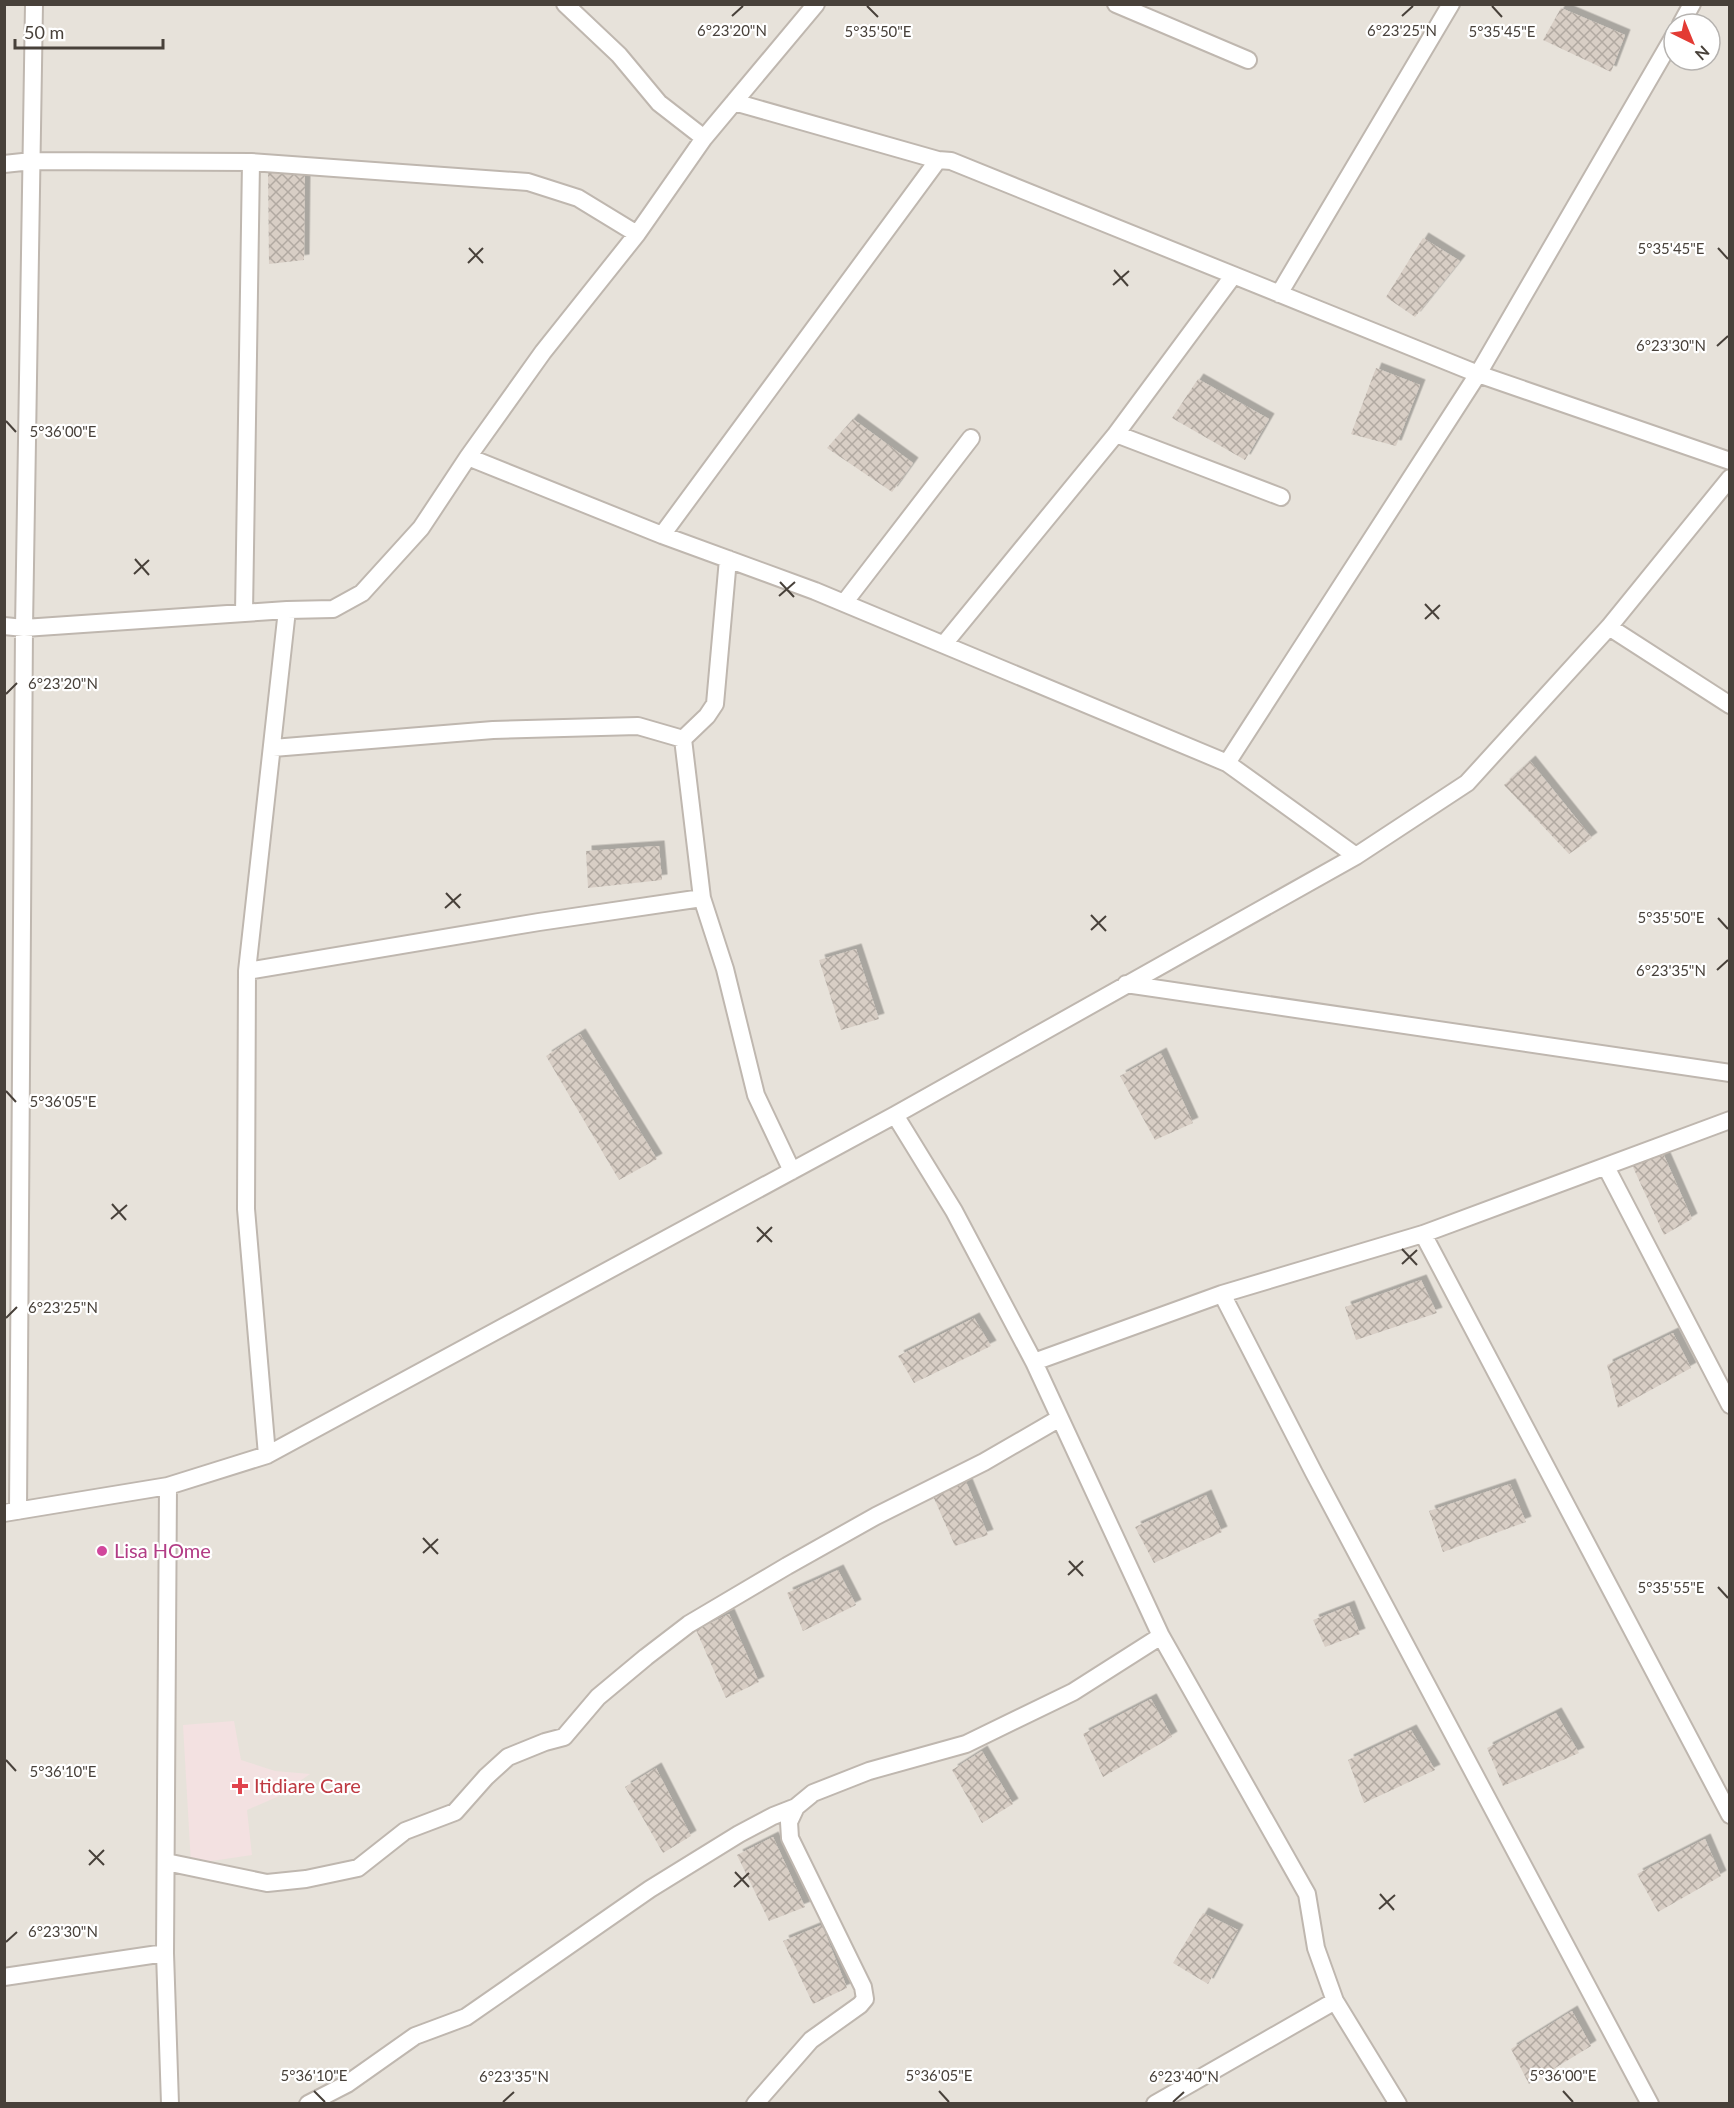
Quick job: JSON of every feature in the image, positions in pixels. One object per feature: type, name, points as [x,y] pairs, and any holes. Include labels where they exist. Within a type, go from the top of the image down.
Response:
[{"type":"street","points":[[34,4],[11,1512],[168,1486],[267,1455],[894,1115],[1356,856],[1467,783],[1609,627],[1730,478]]},
{"type":"street","points":[[565,4],[619,55],[659,103],[704,138]]},
{"type":"street","points":[[4,626],[24,628],[287,610],[333,609],[362,593],[421,528],[543,351],[637,234],[704,138],[816,4]]},
{"type":"street","points":[[1116,4],[1248,60]]},
{"type":"street","points":[[1279,294],[1451,4]]},
{"type":"street","points":[[1227,763],[1478,374],[1662,57]]},
{"type":"street","points":[[734,102],[938,160],[951,161],[1478,374],[1730,461]]},
{"type":"street","points":[[662,535],[938,160]]},
{"type":"street","points":[[4,164],[32,161],[251,162],[528,182],[578,198],[637,234]]},
{"type":"street","points":[[244,613],[251,162]]},
{"type":"street","points":[[944,644],[1116,434],[1233,276]]},
{"type":"street","points":[[1116,434],[1281,497]]},
{"type":"street","points":[[844,603],[971,438]]},
{"type":"street","points":[[468,457],[662,535],[844,603],[1227,763],[1356,856]]},
{"type":"street","points":[[683,739],[707,716],[715,704],[728,559]]},
{"type":"street","points":[[267,1455],[246,1209],[247,971],[287,610]]},
{"type":"street","points":[[1609,627],[1730,705]]},
{"type":"street","points":[[273,748],[493,730],[638,726],[683,739]]},
{"type":"street","points":[[683,739],[702,898],[725,969],[756,1095],[792,1171]]},
{"type":"street","points":[[247,971],[539,922],[702,898]]},
{"type":"street","points":[[1126,984],[1730,1073]]},
{"type":"street","points":[[894,1115],[954,1211],[1034,1362],[1161,1636],[1307,1894],[1316,1948],[1335,2001],[1398,2103]]},
{"type":"street","points":[[1034,1362],[1222,1294],[1423,1234],[1730,1120]]},
{"type":"street","points":[[1606,1167],[1730,1405]]},
{"type":"street","points":[[1423,1234],[1730,1815]]},
{"type":"street","points":[[1222,1294],[1314,1473],[1650,2103]]},
{"type":"street","points":[[166,1862],[267,1883],[306,1879],[358,1868],[405,1831],[455,1812],[486,1777],[508,1757],[564,1737],[598,1697],[689,1624],[876,1516],[984,1462],[1060,1418]]},
{"type":"street","points":[[168,1486],[165,1953],[170,2103]]},
{"type":"street","points":[[308,2103],[347,2084],[415,2036],[466,2017],[650,1889],[739,1834],[796,1807],[813,1793],[869,1771],[966,1744],[1073,1692],[1161,1636]]},
{"type":"street","points":[[755,2103],[811,2040],[865,1999],[863,1987],[790,1838],[789,1822],[796,1807]]},
{"type":"street","points":[[4,1977],[165,1953]]},
{"type":"street","points":[[1155,2103],[1335,2001]]},
{"type":"shaded area","points":[[5,5],[1729,5],[1729,2103],[5,2103]]},
{"type":"shaded area","name":"Itidiare Care","points":[[234,1721],[241,1760],[275,1771],[310,1774],[277,1797],[247,1810],[252,1855],[191,1864],[183,1725]]},
{"type":"building","points":[[1561,8],[1625,35],[1611,72],[1543,40]]},
{"type":"building","points":[[268,169],[305,173],[304,260],[269,264]]},
{"type":"building","points":[[1423,238],[1460,261],[1415,317],[1386,297]]},
{"type":"building","points":[[1376,368],[1420,385],[1396,446],[1351,434]]},
{"type":"building","points":[[1198,379],[1269,419],[1245,460],[1172,418]]},
{"type":"building","points":[[853,419],[913,463],[892,492],[827,448]]},
{"type":"building","points":[[1530,761],[1592,838],[1569,854],[1504,785]]},
{"type":"building","points":[[659,846],[662,880],[588,888],[586,851]]},
{"type":"building","points":[[856,949],[879,1019],[841,1030],[819,960]]},
{"type":"building","points":[[580,1034],[657,1159],[619,1180],[546,1056]]},
{"type":"building","points":[[1161,1053],[1193,1123],[1155,1140],[1120,1076]]},
{"type":"building","points":[[1662,1151],[1692,1219],[1664,1235],[1632,1165]]},
{"type":"building","points":[[1421,1280],[1437,1313],[1356,1340],[1345,1307]]},
{"type":"building","points":[[974,1318],[991,1346],[914,1383],[898,1356]]},
{"type":"building","points":[[1673,1333],[1691,1368],[1618,1408],[1607,1365]]},
{"type":"building","points":[[965,1479],[988,1535],[955,1546],[933,1496]]},
{"type":"building","points":[[1510,1484],[1526,1522],[1443,1552],[1429,1511]]},
{"type":"building","points":[[1206,1495],[1222,1532],[1154,1563],[1135,1527]]},
{"type":"building","points":[[838,1570],[856,1605],[803,1631],[787,1593]]},
{"type":"building","points":[[1349,1606],[1360,1634],[1325,1647],[1313,1620]]},
{"type":"building","points":[[729,1614],[759,1682],[726,1698],[696,1630]]},
{"type":"building","points":[[1151,1699],[1172,1737],[1103,1777],[1083,1734]]},
{"type":"building","points":[[1556,1713],[1579,1753],[1503,1786],[1487,1748]]},
{"type":"building","points":[[1411,1730],[1435,1770],[1364,1803],[1348,1760]]},
{"type":"building","points":[[982,1751],[1013,1804],[982,1823],[952,1770]]},
{"type":"building","points":[[656,1768],[691,1836],[663,1853],[625,1787]]},
{"type":"building","points":[[773,1837],[805,1907],[769,1921],[737,1855]]},
{"type":"building","points":[[1705,1839],[1721,1876],[1658,1912],[1637,1874]]},
{"type":"building","points":[[1203,1913],[1238,1930],[1208,1984],[1173,1963]]},
{"type":"building","points":[[822,1925],[847,1988],[813,2004],[783,1941]]},
{"type":"building","points":[[1572,2011],[1591,2046],[1529,2084],[1511,2049]]},
{"type":"place","name":"Lisa HOme","points":[[102,1551]]},
{"type":"place","name":"Itidiare Care","points":[[240,1786]]}]
